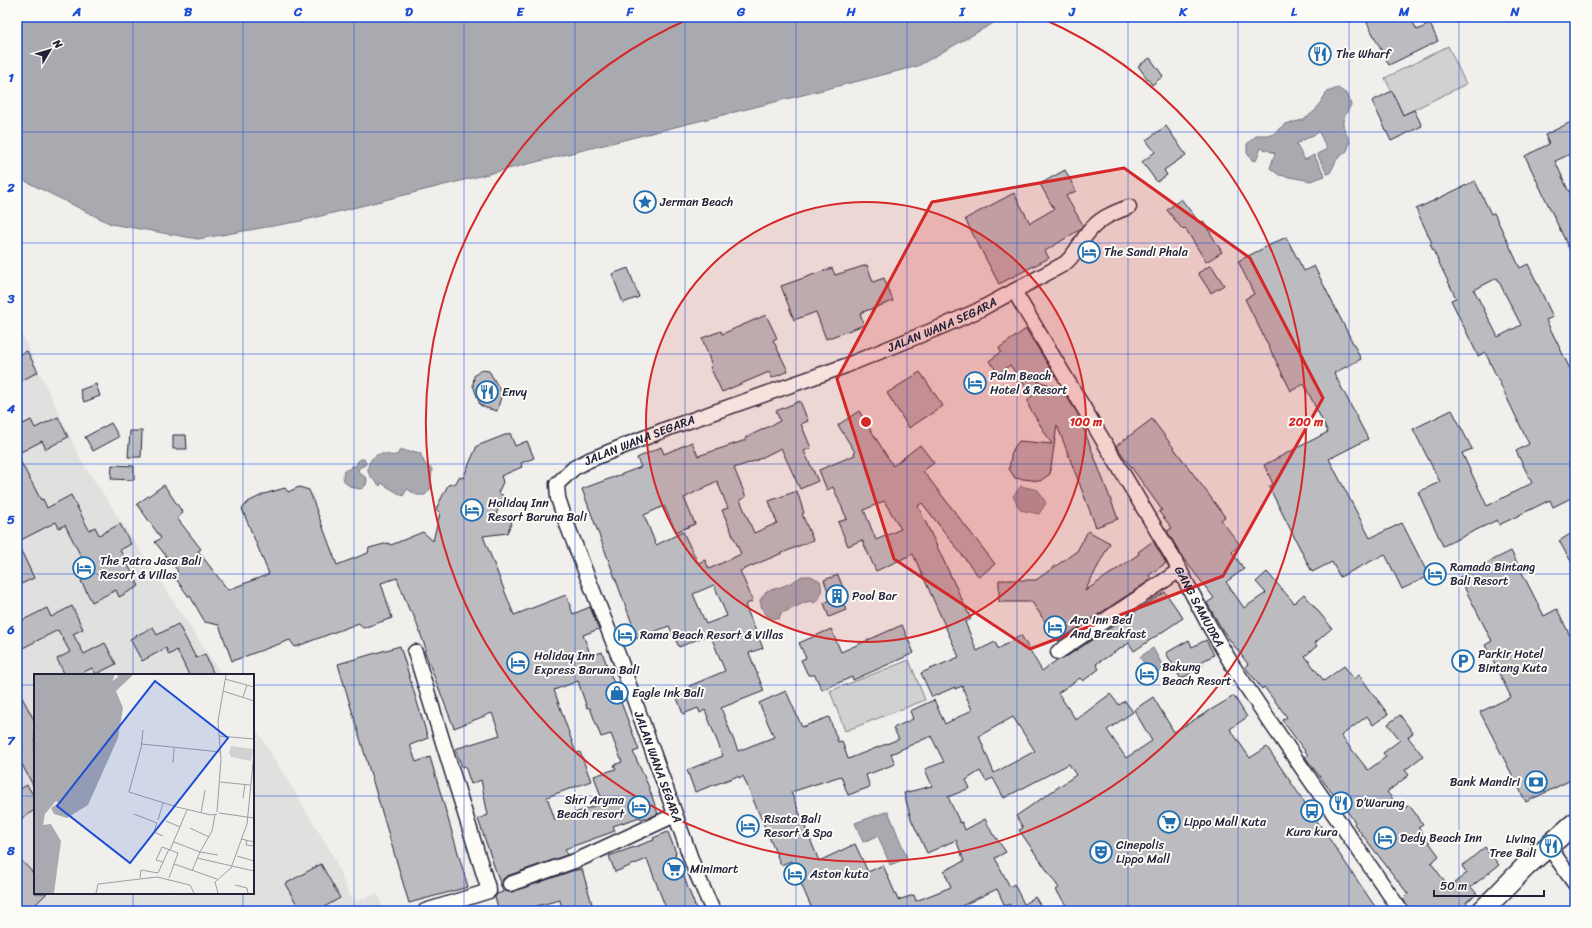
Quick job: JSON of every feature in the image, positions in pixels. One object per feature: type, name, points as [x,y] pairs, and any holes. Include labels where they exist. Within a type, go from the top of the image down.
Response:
[{"type":"main road","points":[[1482,911],[1526,866],[1575,823]]},
{"type":"street","name":"JALAN WANA SEGARA","points":[[713,911],[695,870],[619,657],[566,522],[558,498],[557,484],[574,468],[589,460],[669,428],[845,366],[978,311],[1070,260],[1087,234],[1097,223],[1110,214],[1129,206]]},
{"type":"street","name":"GANG SAMUDRA","points":[[1014,291],[1180,570],[1211,629],[1234,668],[1401,911]]},
{"type":"street","points":[[1058,652],[1180,570]]},
{"type":"street","points":[[414,652],[489,891],[425,911]]},
{"type":"street","points":[[510,884],[580,859],[675,815]]},
{"type":"street","points":[[1549,847],[1575,884]]},
{"type":"highlighted area","points":[[1124,168],[1250,258],[1323,398],[1223,576],[1030,649],[894,559],[837,379],[932,202]]},
{"type":"shaded area","points":[[17,17],[1004,17],[918,66],[301,221],[198,239],[111,224],[17,177]]},
{"type":"shaded area","points":[[1448,46],[1466,84],[1403,115],[1385,78]]},
{"type":"shaded area","points":[[1338,88],[1348,95],[1351,105],[1343,120],[1343,127],[1350,142],[1347,151],[1337,159],[1330,173],[1327,174],[1317,154],[1327,149],[1319,132],[1296,144],[1305,160],[1314,155],[1325,176],[1311,181],[1279,175],[1270,168],[1275,153],[1261,148],[1256,161],[1252,160],[1247,153],[1247,144],[1257,135],[1272,135],[1285,124],[1303,120],[1315,111],[1327,92]]},
{"type":"shaded area","name":"The Patra Jasa Bali Resort & Villas","points":[[17,324],[81,460],[221,674],[34,674],[34,894],[254,894],[254,726],[333,855],[352,902],[378,894],[384,911],[17,911]]},
{"type":"shaded area","points":[[400,449],[420,453],[425,464],[432,469],[430,482],[431,488],[425,495],[417,495],[407,489],[403,496],[381,483],[380,486],[369,474],[369,463],[376,455],[396,455]]},
{"type":"shaded area","points":[[364,459],[366,463],[359,468],[358,471],[367,479],[366,485],[361,489],[347,484],[343,479],[343,475],[344,471],[351,468],[351,466],[356,466],[358,461]]},
{"type":"shaded area","points":[[1021,486],[1038,490],[1046,503],[1039,514],[1020,510],[1013,496]]},
{"type":"shaded area","points":[[802,576],[811,576],[820,581],[821,594],[819,599],[814,603],[811,601],[807,602],[781,613],[779,619],[765,614],[760,600],[767,591],[776,589]]},
{"type":"shaded area","points":[[1153,648],[1164,668],[1152,676],[1140,657]]},
{"type":"shaded area","points":[[909,660],[925,700],[845,731],[830,691]]},
{"type":"shaded area","points":[[888,811],[907,858],[890,865],[878,836],[863,842],[855,823]]},
{"type":"building","points":[[1364,17],[1410,17],[1417,30],[1430,24],[1438,41],[1389,65]]},
{"type":"building","points":[[1150,58],[1163,76],[1152,85],[1138,66]]},
{"type":"building","points":[[1392,91],[1403,115],[1414,110],[1422,126],[1391,141],[1372,101]]},
{"type":"building","points":[[1575,120],[1575,152],[1555,161],[1569,192],[1575,189],[1575,261],[1525,156],[1549,144],[1545,135]]},
{"type":"building","points":[[1166,126],[1186,155],[1164,170],[1167,175],[1157,182],[1142,162],[1155,152],[1146,140]]},
{"type":"building","points":[[1065,170],[1076,191],[1066,196],[1083,225],[1079,230],[1045,251],[1049,258],[999,284],[965,219],[1014,193],[1030,223],[1054,209],[1040,184]]},
{"type":"building","points":[[1475,181],[1491,214],[1494,213],[1520,268],[1528,264],[1553,317],[1546,320],[1575,379],[1575,496],[1553,507],[1550,500],[1499,525],[1497,520],[1443,546],[1418,492],[1440,482],[1413,429],[1452,410],[1472,449],[1462,453],[1487,506],[1532,483],[1516,451],[1529,444],[1485,352],[1478,356],[1451,300],[1456,298],[1430,244],[1432,243],[1416,209]],"holes":[[[1497,278],[1521,325],[1498,337],[1474,290]]]},
{"type":"building","points":[[1181,199],[1200,223],[1203,221],[1222,252],[1206,262],[1185,228],[1183,230],[1167,210]]},
{"type":"building","points":[[1286,237],[1304,271],[1314,266],[1361,359],[1334,373],[1368,439],[1329,459],[1370,538],[1402,523],[1429,576],[1402,589],[1385,554],[1340,577],[1332,562],[1312,572],[1269,487],[1273,484],[1264,465],[1328,432],[1304,384],[1291,391],[1245,299],[1254,294],[1238,261]]},
{"type":"building","points":[[867,265],[873,282],[884,278],[893,301],[860,313],[864,325],[826,339],[816,312],[794,320],[781,286],[832,268],[835,275]]},
{"type":"building","points":[[1211,265],[1224,285],[1211,293],[1198,273]]},
{"type":"building","points":[[628,268],[639,297],[623,303],[612,274]]},
{"type":"building","points":[[766,315],[777,338],[773,340],[788,371],[772,378],[769,372],[722,392],[710,367],[712,366],[702,338],[721,331],[722,334]]},
{"type":"building","points":[[1026,329],[1052,371],[1037,381],[1061,388],[1078,414],[1118,519],[1096,527],[1057,425],[1050,474],[1040,481],[1015,478],[1009,469],[1012,451],[1019,441],[1052,444],[1029,407],[1028,400],[1032,396],[1010,365],[999,374],[989,361],[1001,352],[999,348]]},
{"type":"building","points":[[27,351],[38,372],[17,383],[17,356]]},
{"type":"building","points":[[481,370],[489,371],[502,393],[497,411],[480,405],[473,385],[474,376]]},
{"type":"building","points":[[920,372],[943,406],[909,428],[887,393]]},
{"type":"building","points":[[96,384],[100,396],[84,402],[80,390]]},
{"type":"building","points":[[800,401],[808,421],[801,424],[811,448],[804,451],[818,481],[800,489],[781,448],[755,461],[734,468],[746,497],[740,500],[754,533],[777,523],[769,501],[797,491],[804,513],[802,514],[813,540],[740,571],[753,601],[745,605],[763,648],[749,653],[764,691],[721,708],[738,751],[774,737],[759,703],[786,691],[802,727],[829,717],[838,742],[842,741],[848,759],[899,739],[893,728],[913,719],[910,711],[934,700],[945,724],[972,710],[962,686],[955,689],[955,687],[932,697],[921,673],[959,657],[913,554],[876,571],[862,540],[848,546],[838,522],[847,519],[833,487],[827,490],[819,470],[855,455],[855,452],[838,425],[859,411],[893,466],[920,445],[934,463],[923,471],[995,564],[979,577],[922,503],[918,506],[971,619],[965,622],[977,651],[995,642],[998,649],[1021,635],[1042,671],[1057,660],[1063,659],[1165,592],[1183,618],[1134,651],[1129,643],[1096,664],[1099,669],[1083,681],[1080,678],[1058,693],[1076,720],[1110,694],[1119,705],[1125,701],[1133,712],[1107,730],[1126,758],[1152,741],[1134,710],[1153,697],[1174,732],[1234,696],[1247,717],[1230,729],[1250,758],[1267,747],[1378,911],[1070,911],[1056,890],[1059,888],[1019,830],[1023,828],[1016,816],[1076,775],[1069,764],[1004,798],[993,778],[986,781],[980,771],[966,780],[970,788],[948,797],[960,823],[962,822],[965,830],[985,819],[993,835],[1006,852],[995,858],[1010,887],[1014,884],[1024,904],[1035,897],[1044,911],[1013,911],[1009,904],[1005,906],[997,889],[951,911],[813,911],[791,861],[781,865],[743,776],[739,778],[738,776],[695,792],[687,770],[723,756],[705,710],[700,713],[698,708],[683,714],[676,695],[690,689],[689,686],[725,671],[710,634],[679,647],[669,626],[635,639],[630,627],[633,626],[582,489],[641,467],[637,458],[661,447],[664,454],[692,442],[698,456],[746,440],[745,438],[780,421],[776,411]],"holes":[[[717,481],[728,508],[722,510],[741,554],[709,569],[705,560],[698,563],[683,532],[656,545],[644,515],[664,506],[676,532],[695,524],[684,498]],[[884,501],[901,529],[876,540],[864,510]],[[714,585],[727,616],[706,624],[693,594]],[[1013,717],[1035,751],[994,773],[979,736]],[[931,736],[944,762],[925,769],[932,786],[904,793],[911,819],[927,853],[956,840],[964,861],[944,871],[951,887],[916,901],[914,895],[898,900],[883,865],[868,872],[855,844],[819,861],[791,792],[841,776],[848,795],[870,787],[866,775],[895,764],[891,754]]]},
{"type":"building","points":[[58,417],[68,437],[46,449],[42,441],[17,454],[17,427],[31,420],[35,428]]},
{"type":"building","points":[[1152,419],[1225,517],[1221,520],[1240,545],[1232,552],[1244,569],[1226,582],[1244,608],[1266,593],[1256,582],[1267,572],[1294,603],[1304,594],[1332,628],[1315,643],[1317,646],[1305,656],[1324,681],[1344,666],[1354,679],[1359,675],[1388,714],[1373,725],[1367,716],[1341,736],[1368,770],[1386,757],[1383,753],[1400,740],[1388,724],[1400,715],[1413,733],[1408,737],[1423,756],[1405,770],[1409,775],[1387,792],[1402,810],[1409,805],[1423,824],[1418,827],[1439,856],[1431,863],[1449,887],[1467,873],[1462,866],[1485,847],[1499,865],[1471,887],[1477,894],[1466,902],[1468,905],[1460,911],[1410,911],[1403,899],[1408,894],[1305,757],[1308,755],[1282,720],[1287,717],[1264,687],[1262,689],[1245,667],[1248,664],[1223,631],[1207,603],[1214,598],[1183,558],[1167,531],[1172,528],[1159,512],[1162,510],[1116,446]]},
{"type":"building","points":[[111,423],[119,437],[93,451],[85,437]]},
{"type":"building","points":[[130,431],[142,431],[141,457],[128,457]]},
{"type":"building","points":[[510,433],[515,446],[527,441],[534,458],[521,463],[522,467],[501,476],[503,482],[498,493],[504,496],[496,514],[512,522],[507,533],[483,536],[514,615],[566,595],[573,614],[590,607],[599,629],[583,635],[591,656],[602,652],[639,750],[633,752],[648,785],[658,814],[646,819],[641,819],[640,817],[613,826],[615,831],[565,849],[567,855],[507,876],[503,879],[502,886],[505,891],[512,892],[572,871],[582,869],[594,911],[563,911],[560,900],[529,908],[530,911],[499,911],[495,897],[497,894],[503,892],[478,819],[488,815],[481,780],[471,784],[465,766],[462,767],[455,749],[500,735],[492,713],[454,728],[424,650],[426,649],[412,611],[410,612],[397,578],[381,583],[392,618],[363,628],[359,623],[295,647],[290,640],[232,661],[219,625],[205,622],[190,596],[189,597],[173,575],[178,571],[155,542],[161,538],[137,504],[164,485],[183,513],[177,518],[201,549],[198,551],[228,590],[269,574],[242,509],[248,502],[264,494],[285,488],[288,492],[299,487],[309,490],[337,565],[368,553],[369,548],[388,543],[391,545],[423,532],[433,541],[440,513],[436,509],[448,485],[456,483],[459,477],[463,478],[477,446]],"holes":[[[578,681],[587,708],[590,708],[601,737],[611,734],[622,762],[614,765],[616,769],[594,776],[603,803],[555,820],[547,797],[591,781],[580,752],[576,753],[554,690]]]},
{"type":"building","points":[[173,435],[186,435],[187,449],[173,449]]},
{"type":"building","points":[[17,455],[41,500],[43,499],[47,508],[71,495],[89,530],[95,527],[99,535],[120,524],[131,544],[120,550],[139,586],[119,597],[116,590],[92,602],[81,581],[91,576],[65,525],[59,528],[56,522],[17,542]]},
{"type":"building","points":[[112,465],[134,466],[134,480],[111,479]]},
{"type":"building","points":[[1088,531],[1110,543],[1085,591],[1139,554],[1138,552],[1153,541],[1166,563],[1149,575],[1152,579],[1058,641],[1032,602],[999,602],[999,580],[1036,580],[1077,551]]},
{"type":"building","points":[[1575,531],[1575,568],[1559,541]]},
{"type":"building","points":[[17,542],[34,578],[17,586]]},
{"type":"building","points":[[1511,551],[1544,616],[1557,609],[1575,646],[1575,778],[1526,802],[1480,712],[1511,697],[1485,645],[1492,641],[1459,577]]},
{"type":"building","name":"Pool Bar","points":[[838,575],[846,595],[840,598],[846,610],[829,617],[824,603],[831,600],[824,580]]},
{"type":"building","points":[[72,606],[83,629],[73,634],[84,654],[105,643],[116,664],[96,674],[92,668],[80,674],[64,674],[57,659],[70,652],[58,630],[17,651],[17,623],[47,608],[51,617]]},
{"type":"building","points":[[178,624],[196,658],[205,654],[214,674],[189,674],[177,650],[169,655],[166,648],[142,661],[130,639],[153,627],[157,635]]},
{"type":"building","points":[[902,625],[914,653],[853,680],[852,677],[822,690],[815,675],[808,675],[801,660],[806,658],[799,643],[831,629],[841,652]]},
{"type":"building","points":[[1189,640],[1192,647],[1206,640],[1214,655],[1201,662],[1203,666],[1181,679],[1166,653]]},
{"type":"building","points":[[400,646],[428,738],[410,745],[416,762],[430,757],[468,887],[409,903],[338,664]]},
{"type":"building","points":[[17,688],[34,720],[34,787],[17,755],[23,751],[17,739]]},
{"type":"building","points":[[27,785],[34,796],[34,811],[17,821],[17,791]]},
{"type":"building","points":[[668,832],[697,911],[667,911],[647,859],[615,872],[609,856],[654,840],[653,838]]},
{"type":"building","points":[[17,856],[34,874],[34,894],[46,894],[29,911],[17,911]]},
{"type":"building","points":[[321,864],[340,898],[317,911],[301,911],[285,884]]},
{"type":"place","name":"The Wharf","points":[[1320,54]]},
{"type":"place","name":"Jerman Beach","points":[[645,202]]},
{"type":"place","name":"The Sandi Phala","points":[[1089,252]]},
{"type":"place","name":"Palm Beach Hotel & Resort","points":[[975,383]]},
{"type":"place","name":"Envy","points":[[487,392]]},
{"type":"place","name":"Holiday Inn Resort Baruna Bali","points":[[472,510]]},
{"type":"place","name":"The Patra Jasa Bali Resort & Villas","points":[[84,568]]},
{"type":"place","name":"Ramada Bintang Bali Resort","points":[[1435,574]]},
{"type":"place","name":"Pool Bar","points":[[837,596]]},
{"type":"place","name":"Ara Inn Bed And Breakfast","points":[[1055,627]]},
{"type":"place","name":"Rama Beach Resort & Villas","points":[[625,635]]},
{"type":"place","name":"Parkir Hotel Bintang Kuta","points":[[1463,661]]},
{"type":"place","name":"Holiday Inn Express Baruna Bali","points":[[518,663]]},
{"type":"place","name":"Bakung Beach Resort","points":[[1147,674]]},
{"type":"place","name":"Eagle Ink Bali","points":[[617,693]]},
{"type":"place","name":"Bank Mandiri","points":[[1536,782]]},
{"type":"place","name":"D’Warung","points":[[1341,803]]},
{"type":"place","name":"Shri Aryma Beach resort","points":[[639,807]]},
{"type":"place","name":"Kura kura","points":[[1312,811]]},
{"type":"place","name":"Lippo Mall Kuta","points":[[1169,822]]},
{"type":"place","name":"Risata Bali Resort & Spa","points":[[748,826]]},
{"type":"place","name":"Dedy Beach Inn","points":[[1385,838]]},
{"type":"place","name":"Living Tree Bali","points":[[1551,846]]},
{"type":"place","name":"Cinepolis Lippo Mall","points":[[1101,852]]},
{"type":"place","name":"Minimart","points":[[674,869]]},
{"type":"place","name":"Aston kuta","points":[[795,874]]}]
